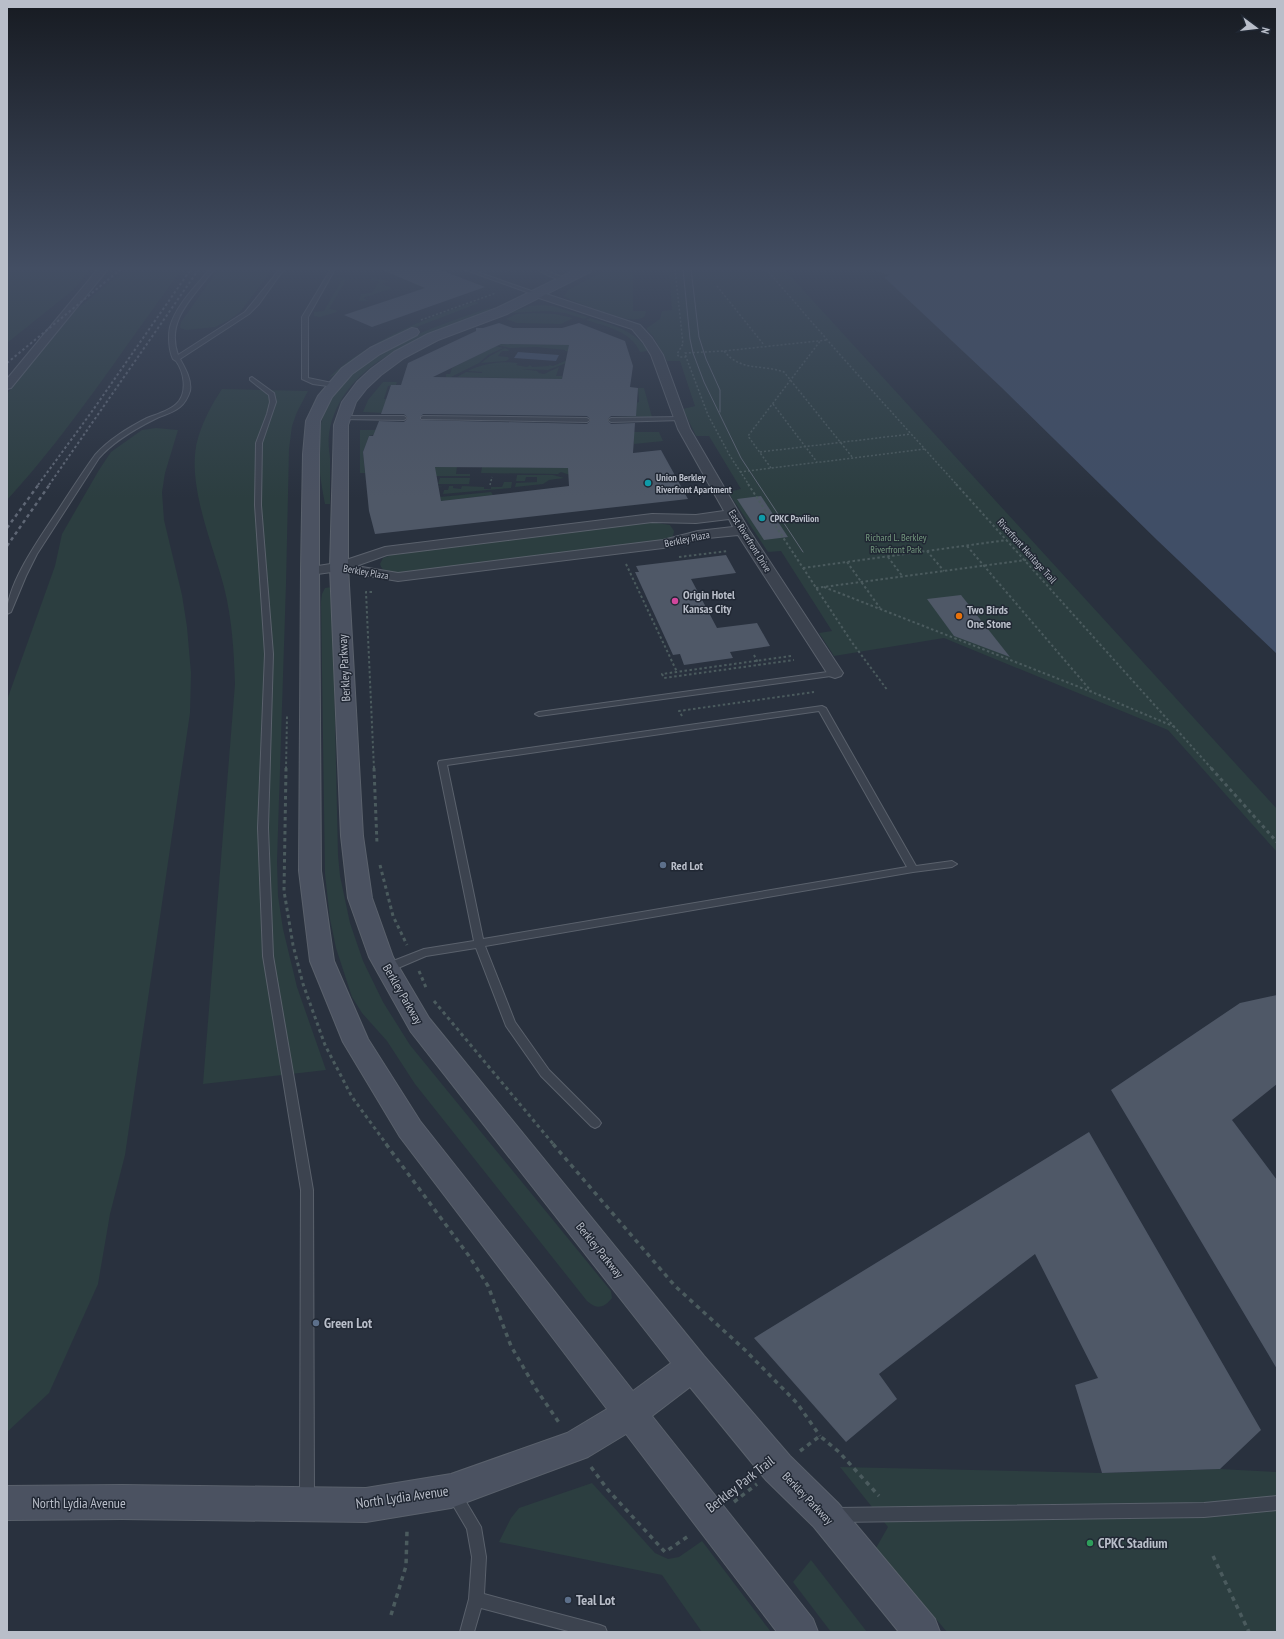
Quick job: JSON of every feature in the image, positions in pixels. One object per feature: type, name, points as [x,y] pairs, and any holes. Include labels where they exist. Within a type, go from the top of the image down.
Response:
[{"type":"main road","name":"Berkley Parkway","points":[[386,345],[375,351],[347,371],[325,396],[313,422],[311,454],[310,571],[310,872],[322,961],[356,1042],[410,1130],[800,1632]]},
{"type":"main road","name":"Berkley Parkway","points":[[417,345],[399,355],[376,372],[362,385],[349,402],[340,425],[338,567],[352,836],[360,898],[381,957],[420,1025],[693,1366],[788,1461],[826,1515],[922,1632]]},
{"type":"main road","name":"North Lydia Avenue","points":[[7,1503],[122,1502],[366,1505],[451,1491],[576,1446],[630,1412],[693,1366]]},
{"type":"street","points":[[7,386],[40,345]]},
{"type":"street","name":"East Riverfront Drive","points":[[651,345],[657,355],[680,419],[742,530],[835,673]]},
{"type":"street","name":"Berkley Plaza","points":[[338,567],[385,551],[652,518],[696,518],[734,514]]},
{"type":"street","points":[[676,518],[686,538]]},
{"type":"street","name":"Berkley Plaza","points":[[338,567],[375,574],[398,576],[663,544],[698,535],[742,530]]},
{"type":"street","points":[[310,571],[338,567]]},
{"type":"lane","points":[[7,612],[22,576],[44,537],[96,458],[105,448],[118,438],[155,417],[172,410],[183,401],[188,389],[188,380],[176,359],[173,345]]},
{"type":"lane","points":[[176,359],[197,345]]},
{"type":"lane","points":[[305,345],[306,379],[313,382],[335,385]]},
{"type":"lane","points":[[252,379],[272,394],[273,402],[259,443],[258,505],[269,654],[263,828],[268,956],[307,1190],[307,1504]]},
{"type":"lane","points":[[343,418],[404,418]]},
{"type":"lane","points":[[423,418],[587,420]]},
{"type":"lane","points":[[611,420],[680,419]]},
{"type":"lane","points":[[539,714],[835,673]]},
{"type":"lane","points":[[595,1123],[545,1072],[510,1023],[479,943],[442,763],[822,708],[913,869]]},
{"type":"lane","points":[[388,968],[424,953],[913,869],[952,864]]},
{"type":"lane","points":[[451,1491],[474,1527],[479,1557],[476,1599],[467,1632]]},
{"type":"lane","points":[[826,1515],[1204,1510],[1277,1503]]},
{"type":"lane","points":[[476,1599],[600,1632]]},
{"type":"path","points":[[682,345],[677,354],[679,357],[686,357]]},
{"type":"path","points":[[769,345],[724,351],[685,353],[708,415],[740,472],[851,641],[888,692]]},
{"type":"path","points":[[771,468],[748,436],[817,345]]},
{"type":"path","name":"Riverfront Heritage Trail","points":[[832,345],[1026,560],[1277,842]]},
{"type":"path","points":[[724,351],[729,359],[735,363],[777,369],[784,372],[853,458]]},
{"type":"path","points":[[773,404],[817,462]]},
{"type":"path","points":[[760,452],[911,434]]},
{"type":"path","points":[[740,472],[926,449]]},
{"type":"path","points":[[490,485],[492,477]]},
{"type":"path","points":[[803,568],[1008,540]]},
{"type":"path","points":[[966,546],[1092,692]]},
{"type":"path","points":[[927,551],[944,571]]},
{"type":"path","points":[[887,556],[903,577]]},
{"type":"path","points":[[816,588],[1026,560]]},
{"type":"path","points":[[846,562],[881,609]]},
{"type":"path","points":[[626,563],[677,672]]},
{"type":"path","points":[[824,587],[1092,692],[1176,728]]},
{"type":"path","points":[[754,655],[759,665]]},
{"type":"path","points":[[791,656],[662,674],[664,678],[794,660]]},
{"type":"path","points":[[723,666],[726,669]]},
{"type":"path","points":[[690,670],[692,674]]},
{"type":"path","points":[[714,1320],[797,1403],[820,1436],[839,1452],[879,1497]]},
{"type":"path","name":"Berkley Park Trail","points":[[713,1519],[820,1436]]},
{"type":"path","points":[[390,1615],[406,1566],[407,1532]]},
{"type":"path","points":[[1213,1556],[1249,1632]]},
{"type":"green space","points":[[45,345],[126,345],[54,445],[7,500],[7,394]]},
{"type":"green space","points":[[373,345],[377,345],[360,355],[328,378],[344,365],[361,352]]},
{"type":"green space","points":[[406,345],[370,367],[351,386],[337,408],[329,434],[330,504],[325,504],[318,449],[320,427],[323,417],[334,395],[351,376],[371,360],[393,346]]},
{"type":"green space","points":[[499,345],[575,345],[569,351],[536,347],[510,348]]},
{"type":"green space","points":[[636,345],[644,345],[648,351],[640,352]]},
{"type":"green space","name":"Richard L. Berkley Riverfront Park","points":[[658,345],[854,345],[1277,809],[1277,852],[1168,730],[944,638],[834,656],[819,633],[832,631],[781,551],[768,552],[728,492],[741,489],[709,436],[696,436],[683,409],[695,406],[680,361],[667,361]]},
{"type":"green space","points":[[496,346],[503,348],[488,355],[479,363],[449,378],[446,377],[446,374],[450,374],[452,368]]},
{"type":"green space","points":[[505,348],[509,350],[502,351],[498,356],[508,357],[509,359],[506,361],[481,363],[490,356]]},
{"type":"green space","points":[[565,361],[569,362],[548,370],[522,369],[537,371],[544,374],[559,367],[556,376],[562,376],[562,379],[457,377],[466,372],[482,373],[468,371],[493,363],[518,363],[516,365],[527,367],[530,365],[532,367],[553,366]]},
{"type":"green space","points":[[383,382],[397,382],[396,385],[388,386],[384,399],[404,414],[363,412],[368,400]]},
{"type":"green space","points":[[638,388],[644,388],[652,417],[613,416],[614,408],[639,402]]},
{"type":"green space","points":[[222,389],[308,391],[297,412],[292,426],[289,449],[277,861],[278,896],[283,929],[297,987],[326,1070],[203,1084],[235,684],[229,611],[224,587],[202,513],[195,474],[195,455],[202,425]]},
{"type":"green space","points":[[156,428],[178,430],[165,473],[162,492],[164,520],[182,595],[187,627],[191,673],[190,713],[125,1155],[110,1214],[98,1284],[49,1393],[7,1432],[7,700],[55,566],[62,534],[111,452],[142,430]]},
{"type":"green space","points":[[360,430],[390,430],[369,436],[363,452],[365,473],[360,473]]},
{"type":"green space","points":[[610,432],[659,432],[663,441],[634,444],[634,434]]},
{"type":"green space","points":[[420,465],[457,467],[456,474],[470,474],[470,476],[434,476],[432,486],[444,487],[431,487]]},
{"type":"green space","points":[[482,467],[609,468],[570,478],[568,477],[570,475],[561,472],[558,474],[481,473]]},
{"type":"green space","points":[[517,475],[553,475],[564,478],[549,480],[543,484],[515,487],[516,483],[537,482],[537,477],[526,477],[525,481],[516,481]]},
{"type":"green space","points":[[440,478],[470,478],[469,484],[438,484]]},
{"type":"green space","points":[[504,482],[512,482],[511,488],[443,494],[444,490],[448,490],[449,486],[461,489],[462,486],[484,487],[484,489],[491,489],[491,487],[502,487]]},
{"type":"green space","points":[[491,492],[493,495],[441,501],[440,497]]},
{"type":"green space","points":[[651,522],[670,525],[674,531],[673,535],[663,541],[398,573],[384,570],[380,564],[383,558],[396,553]]},
{"type":"green space","points":[[332,587],[338,855],[340,876],[350,923],[363,961],[383,1002],[410,1045],[611,1291],[612,1298],[603,1306],[597,1307],[587,1301],[415,1084],[387,1041],[362,1013],[352,997],[336,948],[330,919],[325,874],[321,602],[322,594],[325,588]]},
{"type":"green space","name":"CPKC Stadium","points":[[840,1467],[1102,1473],[1220,1469],[1277,1472],[1277,1632],[947,1632],[876,1548],[888,1527]]},
{"type":"green space","points":[[592,1483],[655,1553],[668,1559],[679,1557],[702,1541],[771,1632],[702,1632],[662,1575],[499,1542],[511,1518],[519,1508]]},
{"type":"green space","points":[[811,1560],[867,1632],[831,1632],[793,1582]]},
{"type":"water","points":[[957,345],[1277,345],[1277,654],[1157,540]]},
{"type":"water","points":[[518,352],[559,355],[556,361],[514,358]]},
{"type":"building","points":[[445,345],[498,345],[433,377],[562,379],[569,345],[626,345],[633,366],[630,387],[638,388],[636,416],[611,416],[607,420],[611,424],[635,423],[633,453],[661,450],[688,499],[375,534],[369,511],[363,452],[369,436],[373,436],[379,421],[404,422],[408,418],[404,414],[381,414],[391,385],[401,385],[408,363]],"holes":[[[423,414],[587,416],[591,420],[587,424],[420,420],[420,417]],[[435,467],[568,468],[569,486],[441,501]]]},
{"type":"building","name":"CPKC Pavilion","points":[[761,496],[788,537],[764,540],[737,499]]},
{"type":"building","name":"Origin Hotel Kansas City","points":[[726,555],[736,573],[691,579],[717,628],[757,623],[770,646],[730,652],[733,658],[684,665],[680,654],[673,655],[635,572],[639,572],[636,566]]},
{"type":"building","points":[[961,595],[1010,657],[954,636],[927,599]]},
{"type":"building","points":[[1277,995],[1277,1084],[1232,1120],[1277,1180],[1277,1369],[1111,1090],[1240,1003]]},
{"type":"building","points":[[1089,1132],[1261,1430],[1220,1469],[1102,1473],[1075,1385],[1098,1378],[1035,1254],[879,1374],[897,1399],[846,1442],[754,1338]]},
{"type":"tram line","points":[[691,345],[704,382],[741,458],[803,552]]},
{"type":"tram line","points":[[702,345],[720,390],[720,412]]},
{"type":"railway","points":[[7,363],[28,345]]},
{"type":"railway","points":[[38,485],[138,345]]},
{"type":"railway","points":[[49,485],[146,345]]},
{"type":"railway","points":[[7,528],[39,484]]},
{"type":"railway","points":[[7,546],[50,484]]},
{"type":"place","name":"Union Berkley Riverfront Apartment","points":[[648,483]]},
{"type":"place","name":"CPKC Pavilion","points":[[762,518]]},
{"type":"place","name":"Origin Hotel Kansas City","points":[[675,601]]},
{"type":"place","name":"Two Birds One Stone","points":[[959,616]]},
{"type":"place","name":"Red Lot","points":[[663,865]]},
{"type":"place","name":"Green Lot","points":[[316,1323]]},
{"type":"place","name":"CPKC Stadium","points":[[1090,1543]]},
{"type":"place","name":"Teal Lot","points":[[568,1600]]}]
